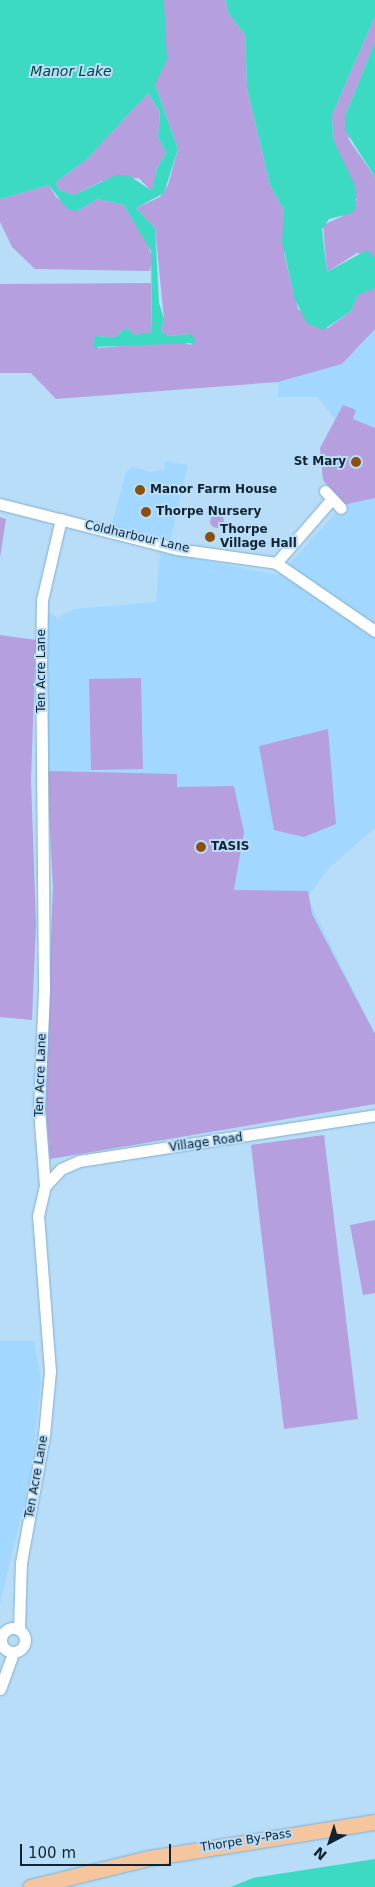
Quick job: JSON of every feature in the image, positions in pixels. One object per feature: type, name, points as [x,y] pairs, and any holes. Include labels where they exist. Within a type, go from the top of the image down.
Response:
[{"type":"main road","name":"Thorpe By-Pass","points":[[30,1887],[140,1859],[375,1822]]},
{"type":"street","points":[[276,563],[327,496],[341,508]]},
{"type":"street","name":"Coldharbour Lane","points":[[0,504],[177,549],[276,563],[375,631]]},
{"type":"street","name":"Ten Acre Lane","points":[[20,1629],[21,1563],[44,1436],[50,1371],[38,1216],[45,1186],[39,1109],[44,989],[41,670],[42,600],[61,519]]},
{"type":"street","name":"Village Road","points":[[45,1186],[61,1169],[78,1161],[375,1114]]},
{"type":"street","points":[[0,1689],[13,1652],[25,1643],[20,1629],[6,1630],[0,1637],[2,1646],[13,1652]]},
{"type":"shaded area","points":[[164,0],[226,0],[228,12],[245,35],[247,88],[270,185],[284,210],[284,254],[298,309],[328,328],[351,311],[358,294],[375,288],[375,329],[342,364],[278,382],[56,399],[31,373],[0,373],[0,284],[151,283],[152,333],[135,335],[126,328],[115,337],[95,336],[98,348],[177,341],[191,345],[192,334],[168,336],[161,331],[164,319],[155,228],[136,208],[160,197],[168,185],[178,149],[155,84]]},
{"type":"shaded area","points":[[375,16],[375,42],[345,116],[349,140],[375,177],[375,257],[357,253],[327,272],[323,225],[341,217],[357,200],[333,139],[332,115]]},
{"type":"shaded area","points":[[148,93],[160,112],[158,137],[166,153],[157,168],[152,192],[139,178],[102,181],[74,195],[59,190],[56,182],[87,159]]},
{"type":"shaded area","points":[[49,185],[56,197],[77,211],[98,199],[124,205],[147,241],[152,258],[150,271],[35,269],[12,247],[0,222],[0,199]]},
{"type":"shaded area","points":[[375,329],[375,428],[353,419],[344,405],[336,421],[318,397],[278,397],[278,382],[342,364]]},
{"type":"shaded area","points":[[343,405],[356,410],[353,419],[375,428],[375,498],[343,505],[323,480],[320,448]]},
{"type":"shaded area","name":"Thorpe Nursery","points":[[166,461],[188,465],[170,541],[111,527],[126,472],[132,467],[151,472],[164,469]]},
{"type":"shaded area","name":"TASIS","points":[[375,498],[375,828],[331,866],[307,897],[375,1034],[375,1104],[50,1159],[45,1099],[53,886],[47,803],[47,611],[58,618],[73,609],[156,602],[160,552],[279,575],[343,505]]},
{"type":"shaded area","points":[[214,514],[220,514],[224,521],[220,528],[214,528],[210,524],[210,518]]},
{"type":"shaded area","points":[[0,517],[6,519],[0,558]]},
{"type":"shaded area","points":[[0,635],[36,640],[31,780],[36,924],[32,1020],[0,1017]]},
{"type":"shaded area","points":[[141,678],[143,769],[91,770],[89,679]]},
{"type":"shaded area","points":[[328,729],[336,824],[304,837],[274,830],[259,746]]},
{"type":"shaded area","points":[[47,771],[177,774],[177,787],[234,786],[244,832],[234,890],[308,891],[312,914],[375,1034],[375,1104],[50,1159],[45,1099],[53,886]]},
{"type":"shaded area","points":[[324,1135],[358,1419],[284,1429],[251,1145]]},
{"type":"shaded area","points":[[375,1220],[375,1293],[363,1295],[350,1225]]},
{"type":"shaded area","points":[[0,1341],[34,1341],[41,1379],[31,1476],[0,1604]]},
{"type":"water","name":"Manor Lake","points":[[0,0],[164,0],[167,60],[155,84],[178,149],[164,193],[136,208],[155,228],[159,303],[164,319],[161,331],[168,336],[192,334],[196,343],[93,347],[95,336],[115,337],[126,328],[135,335],[152,332],[151,251],[124,205],[98,199],[77,211],[67,209],[49,185],[0,199]],"holes":[[[148,93],[160,112],[158,137],[166,153],[157,168],[152,191],[128,175],[116,175],[74,195],[59,190],[56,182],[87,159]]]},
{"type":"water","points":[[226,0],[375,0],[375,16],[332,115],[333,139],[356,188],[356,207],[352,213],[329,219],[322,229],[327,272],[367,250],[375,257],[375,288],[358,295],[351,311],[323,330],[307,323],[295,300],[282,242],[284,210],[270,185],[247,88],[245,35],[228,12]]},
{"type":"water","points":[[375,42],[375,177],[345,130],[345,116]]},
{"type":"water","points":[[375,1859],[375,1887],[231,1887],[253,1878]]},
{"type":"place","name":"St Mary","points":[[356,462]]},
{"type":"place","name":"Manor Farm House","points":[[140,490]]},
{"type":"place","name":"Thorpe Nursery","points":[[146,512]]},
{"type":"place","name":"Thorpe Village Hall","points":[[210,537]]},
{"type":"place","name":"TASIS","points":[[201,847]]}]
